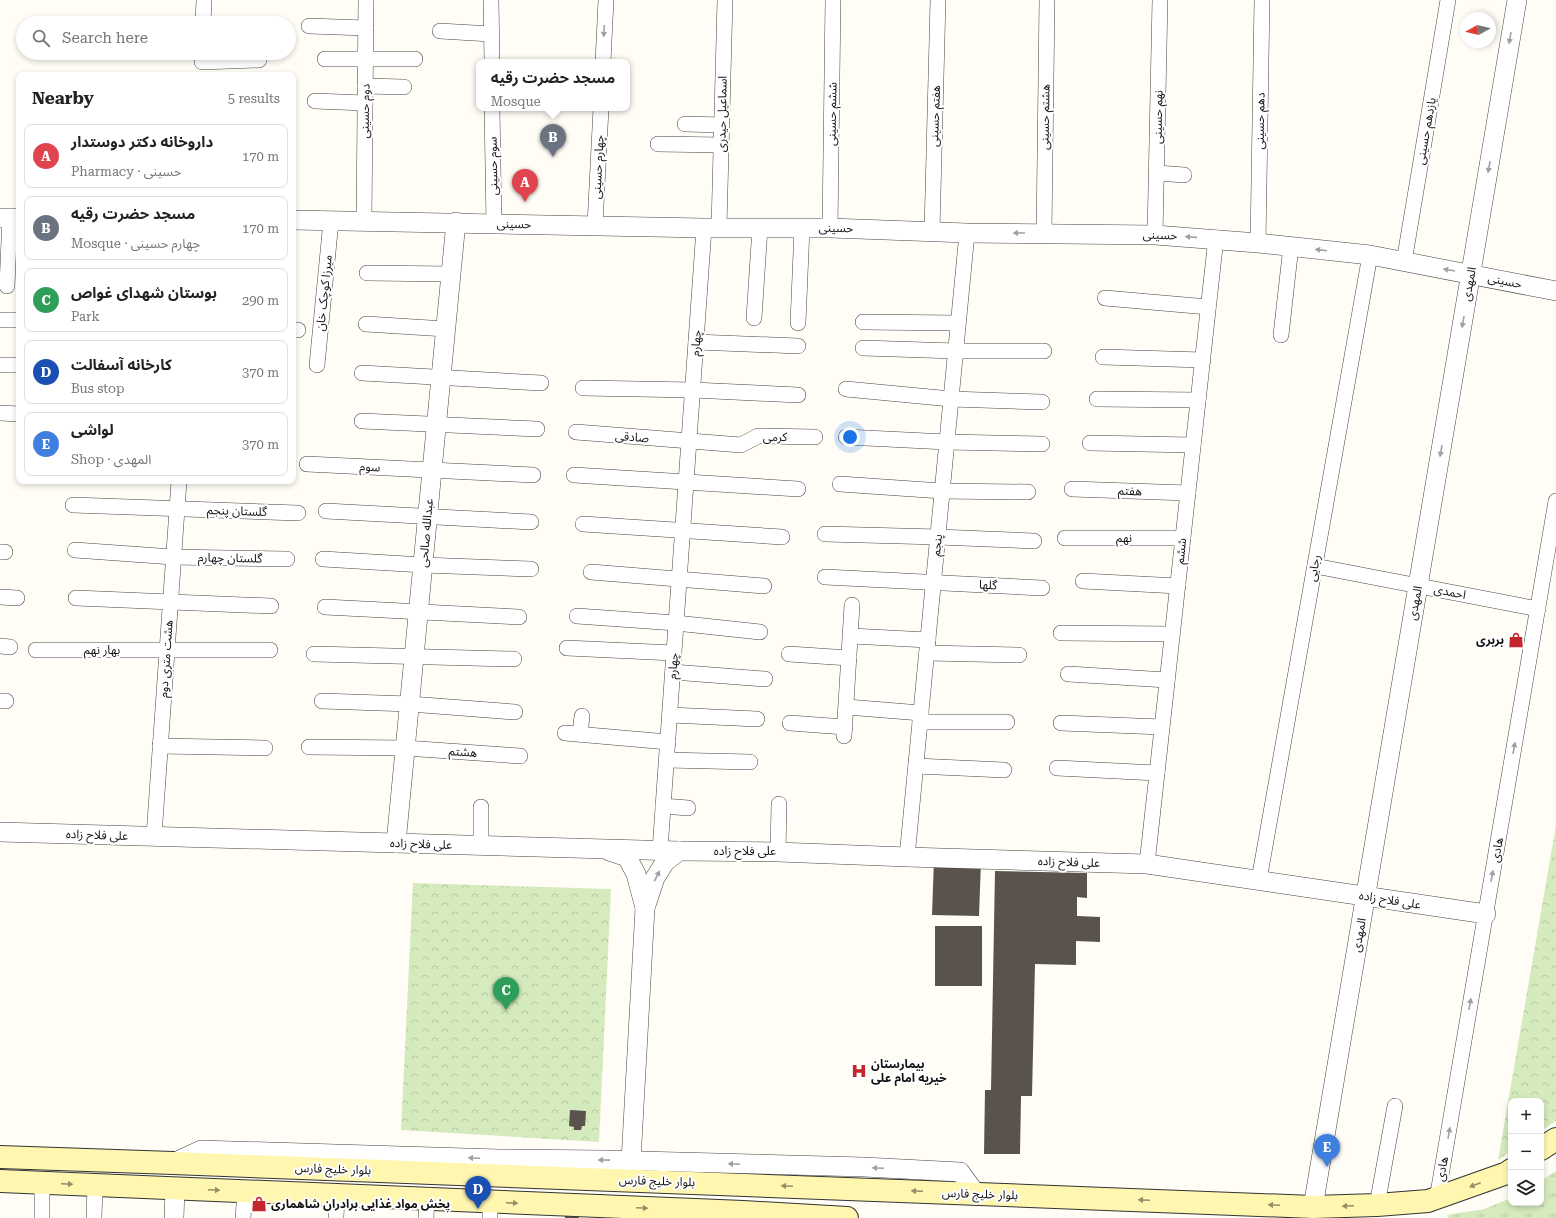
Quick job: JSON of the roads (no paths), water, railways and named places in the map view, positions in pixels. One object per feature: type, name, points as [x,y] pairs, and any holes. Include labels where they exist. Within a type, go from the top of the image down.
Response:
[{"type":"main road","points":[[1544,1147],[1556,1139]]},
{"type":"main road","name":"بلوار خلیج فارس","points":[[0,1157],[173,1162],[1313,1207],[1377,1205],[1433,1206],[1508,1172]]},
{"type":"main road","points":[[0,1182],[337,1195],[426,1208],[847,1218]]},
{"type":"street","points":[[203,16],[204,0]]},
{"type":"street","name":"دوم حسینی","points":[[364,222],[366,0]]},
{"type":"street","points":[[491,0],[492,59]]},
{"type":"street","points":[[603,59],[606,0]]},
{"type":"street","name":"اسماعیل حیدری","points":[[712,227],[722,145],[725,0]]},
{"type":"street","name":"ششم حسینی","points":[[830,228],[833,0]]},
{"type":"street","name":"هفتم حسینی","points":[[932,231],[938,0]]},
{"type":"street","name":"هشتم حسینی","points":[[1044,233],[1047,0]]},
{"type":"street","name":"نهم حسینی","points":[[1156,235],[1160,0]]},
{"type":"street","name":"دهم حسینی","points":[[1258,242],[1262,0]]},
{"type":"street","name":"یازدهم حسینی","points":[[1404,262],[1448,0]]},
{"type":"street","name":"المهدی","points":[[1313,1207],[1517,0]]},
{"type":"street","points":[[309,26],[366,28]]},
{"type":"street","points":[[440,31],[491,34]]},
{"type":"street","points":[[325,59],[415,59]]},
{"type":"street","points":[[202,63],[259,60]]},
{"type":"street","points":[[365,86],[404,87]]},
{"type":"street","points":[[315,101],[365,102]]},
{"type":"street","name":"سوم حسینی","points":[[492,111],[494,224]]},
{"type":"street","name":"چهارم حسینی","points":[[595,225],[601,111]]},
{"type":"street","points":[[685,124],[722,125]]},
{"type":"street","points":[[658,144],[722,145]]},
{"type":"street","points":[[1157,174],[1184,175]]},
{"type":"street","points":[[7,286],[10,218]]},
{"type":"street","name":"حسینی","points":[[296,220],[830,228],[967,233],[1156,235],[1216,238],[1370,255],[1556,291]]},
{"type":"street","name":"میرزا کوچک خان","points":[[318,365],[331,221]]},
{"type":"street","name":"عبدالله صالحی","points":[[396,843],[456,222]]},
{"type":"street","name":"چهارم","points":[[660,850],[696,342],[712,227]]},
{"type":"street","points":[[754,318],[760,228]]},
{"type":"street","points":[[798,323],[802,228]]},
{"type":"street","name":"پنجم","points":[[907,857],[967,233]]},
{"type":"street","name":"ششم","points":[[1147,864],[1216,238]]},
{"type":"street","points":[[1281,335],[1291,246]]},
{"type":"street","name":"رجایی","points":[[1259,880],[1370,255]]},
{"type":"street","points":[[367,273],[451,274]]},
{"type":"street","points":[[1105,298],[1208,307]]},
{"type":"street","points":[[0,320],[16,320]]},
{"type":"street","points":[[863,322],[958,323]]},
{"type":"street","points":[[366,324],[446,329]]},
{"type":"street","points":[[696,342],[798,346]]},
{"type":"street","points":[[863,348],[956,351],[1044,351]]},
{"type":"street","points":[[1103,357],[1203,360]]},
{"type":"street","points":[[0,365],[16,365]]},
{"type":"street","points":[[362,373],[540,383]]},
{"type":"street","points":[[583,388],[693,390],[798,395]]},
{"type":"street","points":[[846,389],[951,400],[1042,402]]},
{"type":"street","points":[[1097,399],[1198,400]]},
{"type":"street","points":[[0,413],[16,414]]},
{"type":"street","points":[[362,421],[537,429]]},
{"type":"street","name":"صادقی","points":[[576,432],[689,441]]},
{"type":"street","name":"کرمی","points":[[689,441],[741,445],[758,436],[815,437]]},
{"type":"street","points":[[846,437],[947,442],[1042,444]]},
{"type":"street","points":[[1090,443],[1193,445]]},
{"type":"street","name":"سوم","points":[[307,464],[533,475]]},
{"type":"street","points":[[574,475],[798,489]]},
{"type":"street","name":"هشت متری دوم","points":[[154,836],[179,484]]},
{"type":"street","points":[[840,484],[942,491],[1028,492]]},
{"type":"street","name":"هفتم","points":[[1072,489],[1188,493]]},
{"type":"street","name":"هادی","points":[[1433,1206],[1486,914],[1556,501]]},
{"type":"street","name":"گلستان پنجم","points":[[73,505],[298,513]]},
{"type":"street","points":[[326,511],[428,518],[531,522]]},
{"type":"street","points":[[583,524],[782,537]]},
{"type":"street","points":[[825,534],[1034,541]]},
{"type":"street","name":"نهم","points":[[1065,538],[1183,538]]},
{"type":"street","name":"گلستان چهارم","points":[[75,550],[173,557],[287,560]]},
{"type":"street","points":[[323,559],[423,566],[531,569]]},
{"type":"street","name":"احمدی","points":[[1315,566],[1538,609]]},
{"type":"street","points":[[591,572],[764,586]]},
{"type":"street","name":"گلها","points":[[825,577],[1042,588]]},
{"type":"street","points":[[1083,581],[1178,586]]},
{"type":"street","points":[[0,597],[17,598]]},
{"type":"street","points":[[76,598],[271,606]]},
{"type":"street","points":[[790,723],[845,731],[852,605]]},
{"type":"street","points":[[325,607],[418,613],[519,616]]},
{"type":"street","points":[[577,616],[676,623],[760,632]]},
{"type":"street","points":[[1061,632],[1172,634]]},
{"type":"street","points":[[851,636],[927,647],[1020,655]]},
{"type":"street","points":[[567,648],[674,653]]},
{"type":"street","name":"بهار نهم","points":[[36,650],[270,650]]},
{"type":"street","points":[[314,654],[514,659]]},
{"type":"street","points":[[789,654],[849,658]]},
{"type":"street","points":[[673,672],[765,678]]},
{"type":"street","points":[[1068,674],[1167,680]]},
{"type":"street","points":[[322,701],[410,704],[514,712]]},
{"type":"street","points":[[846,707],[920,718],[1007,722]]},
{"type":"street","points":[[670,715],[757,719]]},
{"type":"street","points":[[582,716],[572,734],[668,742]]},
{"type":"street","points":[[1061,724],[1162,727]]},
{"type":"street","points":[[160,746],[265,748]]},
{"type":"street","name":"هشتم","points":[[309,747],[405,748],[520,756]]},
{"type":"street","points":[[667,760],[750,762]]},
{"type":"street","points":[[916,766],[1004,770]]},
{"type":"street","points":[[1057,768],[1157,773]]},
{"type":"street","points":[[778,852],[779,804]]},
{"type":"street","points":[[663,806],[688,808]]},
{"type":"street","points":[[481,807],[481,845]]},
{"type":"street","name":"علی فلاح زاده","points":[[0,832],[601,849],[778,852],[1147,864],[1486,914]]},
{"type":"street","points":[[601,849],[627,857],[636,874],[645,908]]},
{"type":"street","points":[[631,1161],[645,908],[655,878],[665,862],[679,851]]},
{"type":"street","points":[[1377,1205],[1395,1106]]},
{"type":"street","points":[[173,1162],[202,1150],[499,1159],[864,1167],[960,1172],[976,1194]]},
{"type":"street","points":[[42,1183],[42,1218]]},
{"type":"street","points":[[94,1218],[95,1185]]},
{"type":"street","points":[[174,1218],[175,1189]]},
{"type":"street","points":[[243,1218],[245,1192]]},
{"type":"street","points":[[336,1218],[337,1195]]},
{"type":"place","name":"مسجد حضرت رقیه","points":[[553,157]]},
{"type":"place","name":"داروخانه دکتر دوستدار","points":[[525,202]]},
{"type":"place","name":"بربری","points":[[1516,640]]},
{"type":"place","name":"بوستان شهدای غواص","points":[[506,1010]]},
{"type":"place","name":"بیمارستان خیریه امام علی","points":[[859,1071]]},
{"type":"place","name":"لواشی","points":[[1327,1167]]},
{"type":"place","name":"پخش مواد غذایی برادران شاهماری","points":[[259,1204]]},
{"type":"place","name":"کارخانه آسفالت","points":[[478,1209]]}]
